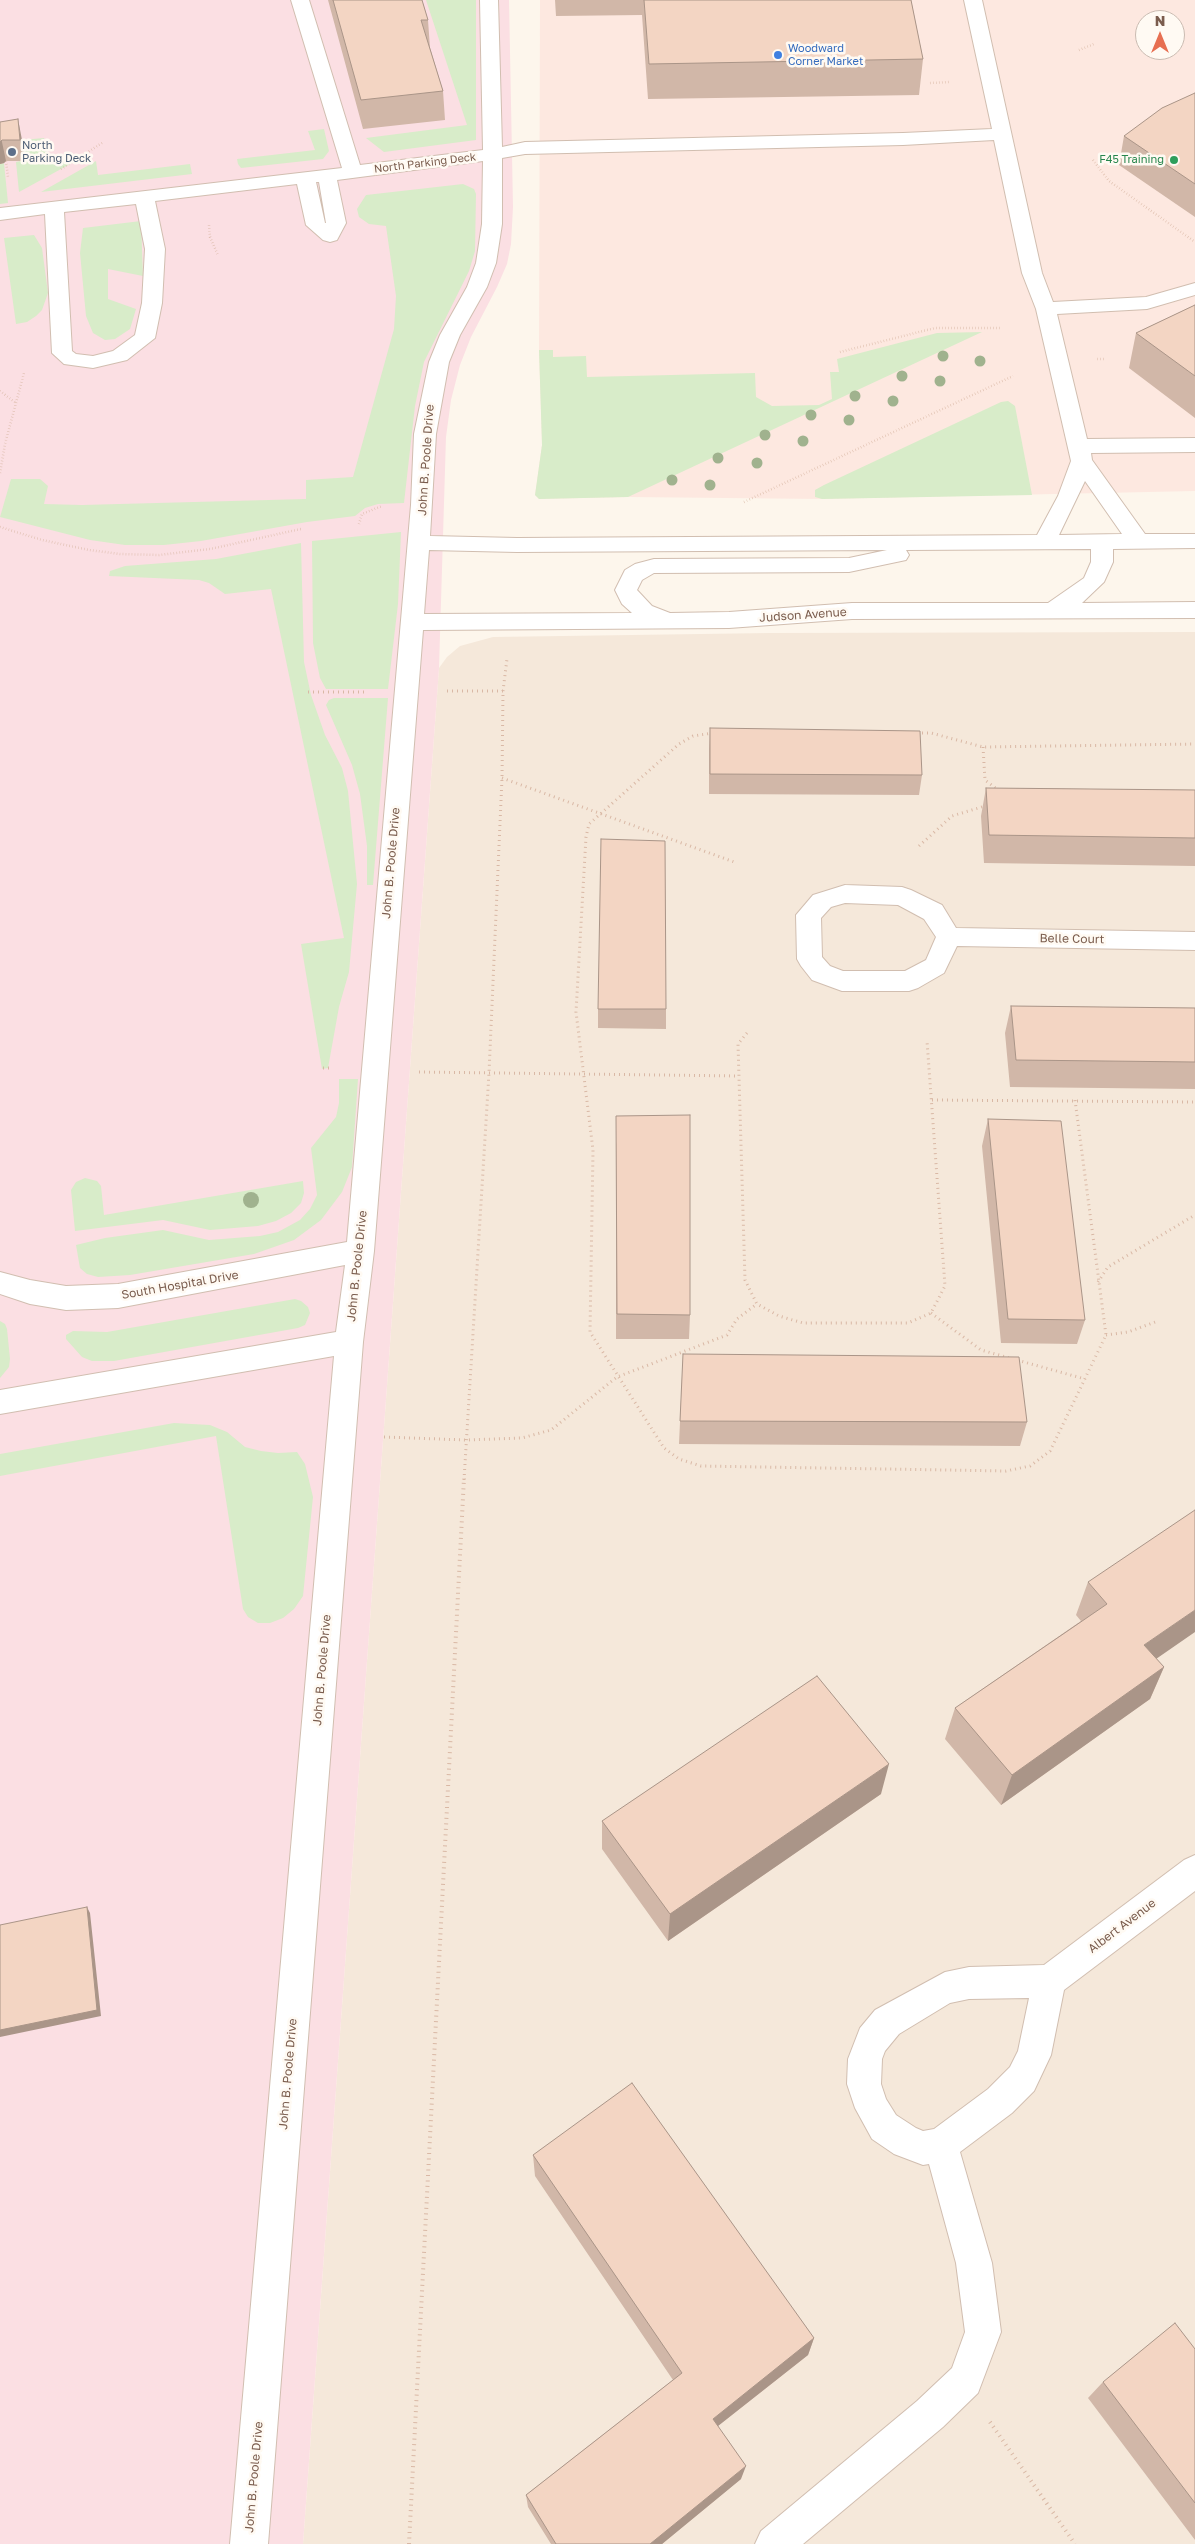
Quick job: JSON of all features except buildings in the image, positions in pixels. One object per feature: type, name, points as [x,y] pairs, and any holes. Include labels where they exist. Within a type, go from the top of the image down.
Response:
[{"type":"street","points":[[300,0],[352,172]]},
{"type":"street","name":"John B. Poole Drive","points":[[249,2544],[349,1342],[360,1251],[419,543],[425,434],[430,398],[439,362],[477,287],[486,263],[492,224],[493,154],[489,0]]},
{"type":"street","points":[[973,0],[1032,273],[1046,309],[1081,453],[1139,542]]},
{"type":"street","name":"North Parking Deck","points":[[0,214],[352,172],[493,154],[525,148],[902,139],[1002,134]]},
{"type":"street","points":[[305,177],[316,226],[330,236],[336,223],[327,175]]},
{"type":"street","points":[[54,208],[62,353],[71,360],[93,362],[120,356],[145,338],[152,302],[155,249],[144,198]]},
{"type":"street","points":[[1046,309],[1147,303],[1195,289]]},
{"type":"street","points":[[1081,453],[1195,445]]},
{"type":"street","points":[[1044,542],[1069,496],[1081,453]]},
{"type":"street","points":[[419,543],[516,545],[1195,541]]},
{"type":"street","points":[[1051,611],[1073,598],[1093,582],[1102,562],[1102,542]]},
{"type":"street","points":[[666,620],[644,611],[630,599],[626,590],[629,582],[634,575],[643,569],[654,566],[849,565],[950,543]]},
{"type":"street","name":"Judson Avenue","points":[[412,622],[729,620],[852,611],[1195,610]]},
{"type":"street","points":[[845,894],[902,896],[933,912],[948,937],[935,966],[909,981],[842,981],[821,972],[810,959],[808,915],[822,901],[845,894]]},
{"type":"street","name":"Belle Court","points":[[948,937],[1195,941]]},
{"type":"street","name":"South Hospital Drive","points":[[0,1284],[30,1292],[66,1298],[118,1296],[360,1251]]},
{"type":"street","points":[[0,1402],[349,1342]]},
{"type":"street","name":"Albert Avenue","points":[[1049,1981],[1195,1871]]},
{"type":"street","points":[[1049,1981],[1034,2055],[1022,2078],[1000,2101],[941,2145],[923,2148],[906,2142],[884,2127],[872,2108],[864,2084],[865,2059],[872,2040],[887,2022],[945,1988],[969,1983],[1049,1981]]},
{"type":"street","points":[[774,2544],[930,2414],[965,2380],[982,2332],[974,2263],[941,2145]]},
{"type":"path","points":[[1079,50],[1094,44]]},
{"type":"path","points":[[930,83],[957,82]]},
{"type":"path","points":[[89,153],[102,142]]},
{"type":"path","points":[[1093,160],[1109,180],[1195,242]]},
{"type":"path","points":[[208,221],[210,237],[218,255]]},
{"type":"path","points":[[840,352],[935,328],[1002,328]]},
{"type":"path","points":[[0,473],[5,444],[24,373]]},
{"type":"path","points":[[744,502],[1013,376]]},
{"type":"path","points":[[0,391],[16,402]]},
{"type":"path","points":[[0,445],[5,444]]},
{"type":"path","points":[[359,524],[362,514],[367,510],[390,505]]},
{"type":"path","points":[[0,527],[42,540],[89,550],[120,554],[159,555],[210,549],[301,529]]},
{"type":"path","points":[[409,2544],[466,1440],[489,1073],[502,778],[503,691],[507,654]]},
{"type":"path","points":[[308,692],[371,691]]},
{"type":"path","points":[[444,691],[503,691]]},
{"type":"path","points":[[720,733],[693,736],[679,744],[599,814],[589,824],[586,837],[576,1012],[593,1150],[590,1332],[664,1448],[679,1459],[702,1466],[1006,1471],[1030,1466],[1050,1451],[1106,1336],[1075,1100]]},
{"type":"path","points":[[912,733],[931,733],[983,748],[1195,744]]},
{"type":"path","points":[[983,748],[985,780],[1004,793]]},
{"type":"path","points":[[502,778],[737,863]]},
{"type":"path","points":[[919,846],[952,816],[994,803]]},
{"type":"path","points":[[747,1033],[738,1044],[745,1280],[757,1304],[779,1316],[803,1323],[908,1323],[931,1313],[945,1286],[927,1041]]},
{"type":"path","points":[[414,1071],[738,1076]]},
{"type":"path","points":[[932,1100],[1195,1102]]},
{"type":"path","points":[[1098,1283],[1108,1267],[1195,1215]]},
{"type":"path","points":[[375,1437],[466,1440],[522,1438],[551,1430],[617,1377],[727,1335],[737,1319],[757,1304]]},
{"type":"path","points":[[931,1313],[982,1350],[1085,1379]]},
{"type":"path","points":[[1106,1336],[1128,1332],[1158,1321]]},
{"type":"path","points":[[988,2419],[1075,2544]]},
{"type":"shaded area","points":[[0,0],[509,0],[513,207],[511,244],[507,264],[471,337],[460,365],[451,400],[446,437],[439,668],[303,2544],[0,2544]]},
{"type":"shaded area","points":[[540,0],[1195,0],[1195,491],[822,499],[628,497],[539,499],[535,495],[542,445],[539,350]]},
{"type":"shaded area","points":[[1195,632],[1195,2544],[303,2544],[439,668],[447,657],[460,646],[493,637],[770,633]]},
{"type":"green space","points":[[426,0],[476,0],[476,140],[384,152],[366,138],[467,125]]},
{"type":"green space","points":[[324,129],[329,151],[323,159],[241,168],[238,164],[237,159],[315,150],[308,131]]},
{"type":"green space","points":[[44,138],[49,161],[83,157],[19,192],[16,162],[25,160],[22,140]]},
{"type":"green space","points":[[96,161],[98,175],[190,164],[192,174],[41,192]]},
{"type":"green space","points":[[4,163],[8,203],[0,204],[0,164]]},
{"type":"green space","points":[[463,184],[474,189],[476,194],[475,251],[469,271],[424,362],[415,406],[404,503],[378,504],[365,508],[355,516],[307,522],[201,541],[164,545],[125,545],[90,540],[0,517],[11,479],[40,479],[48,486],[44,504],[82,505],[306,499],[306,480],[353,477],[394,329],[396,296],[386,226],[369,224],[359,217],[357,209],[366,195]]},
{"type":"green space","points":[[141,221],[143,276],[108,269],[108,299],[136,309],[130,329],[115,339],[105,340],[93,333],[86,316],[80,253],[83,228]]},
{"type":"green space","points":[[34,235],[42,248],[48,293],[42,310],[36,316],[27,322],[16,324],[4,238]]},
{"type":"green space","points":[[982,332],[628,497],[539,499],[535,495],[542,445],[539,350],[553,350],[553,357],[586,356],[587,377],[755,373],[756,397],[772,406],[819,405],[832,399],[830,372],[839,372],[837,359],[937,333]]},
{"type":"green space","points":[[1008,401],[1015,406],[1032,495],[822,499],[815,497],[815,490],[824,485],[1001,402]]},
{"type":"green space","points":[[401,532],[398,604],[388,689],[326,689],[320,678],[313,643],[312,541]]},
{"type":"green space","points":[[301,543],[304,662],[311,695],[325,735],[342,768],[348,791],[357,884],[349,972],[339,1007],[328,1068],[322,1069],[301,944],[344,938],[271,589],[225,594],[209,583],[199,580],[109,576],[110,571],[125,566],[216,559]]},
{"type":"green space","points":[[334,698],[388,698],[373,885],[367,885],[367,846],[360,794],[352,765],[326,705],[329,700]]},
{"type":"green space","points":[[339,1079],[358,1079],[352,1167],[342,1192],[321,1220],[294,1240],[254,1254],[130,1275],[98,1277],[87,1274],[80,1268],[76,1245],[105,1238],[163,1230],[209,1240],[260,1236],[278,1232],[300,1220],[310,1209],[317,1195],[311,1148],[336,1117],[339,1103]]},
{"type":"green space","points":[[85,1178],[97,1181],[101,1186],[104,1215],[303,1181],[304,1193],[301,1203],[291,1213],[276,1221],[258,1226],[210,1230],[163,1220],[75,1231],[71,1190],[76,1182]]},
{"type":"green space","points":[[295,1299],[308,1307],[310,1313],[305,1325],[298,1328],[114,1361],[92,1361],[82,1357],[66,1339],[66,1335],[73,1331],[107,1332]]},
{"type":"green space","points":[[0,1321],[5,1324],[7,1329],[10,1359],[9,1367],[0,1378]]},
{"type":"green space","points":[[174,1423],[210,1425],[227,1432],[245,1447],[261,1451],[278,1453],[297,1452],[305,1464],[313,1497],[303,1596],[294,1609],[283,1618],[270,1623],[258,1623],[248,1617],[243,1609],[216,1436],[0,1476],[0,1454]]},
{"type":"place","name":"Woodward Corner Market","points":[[778,55]]},
{"type":"place","name":"North Parking Deck","points":[[12,152]]},
{"type":"place","name":"F45 Training","points":[[1174,160]]}]
